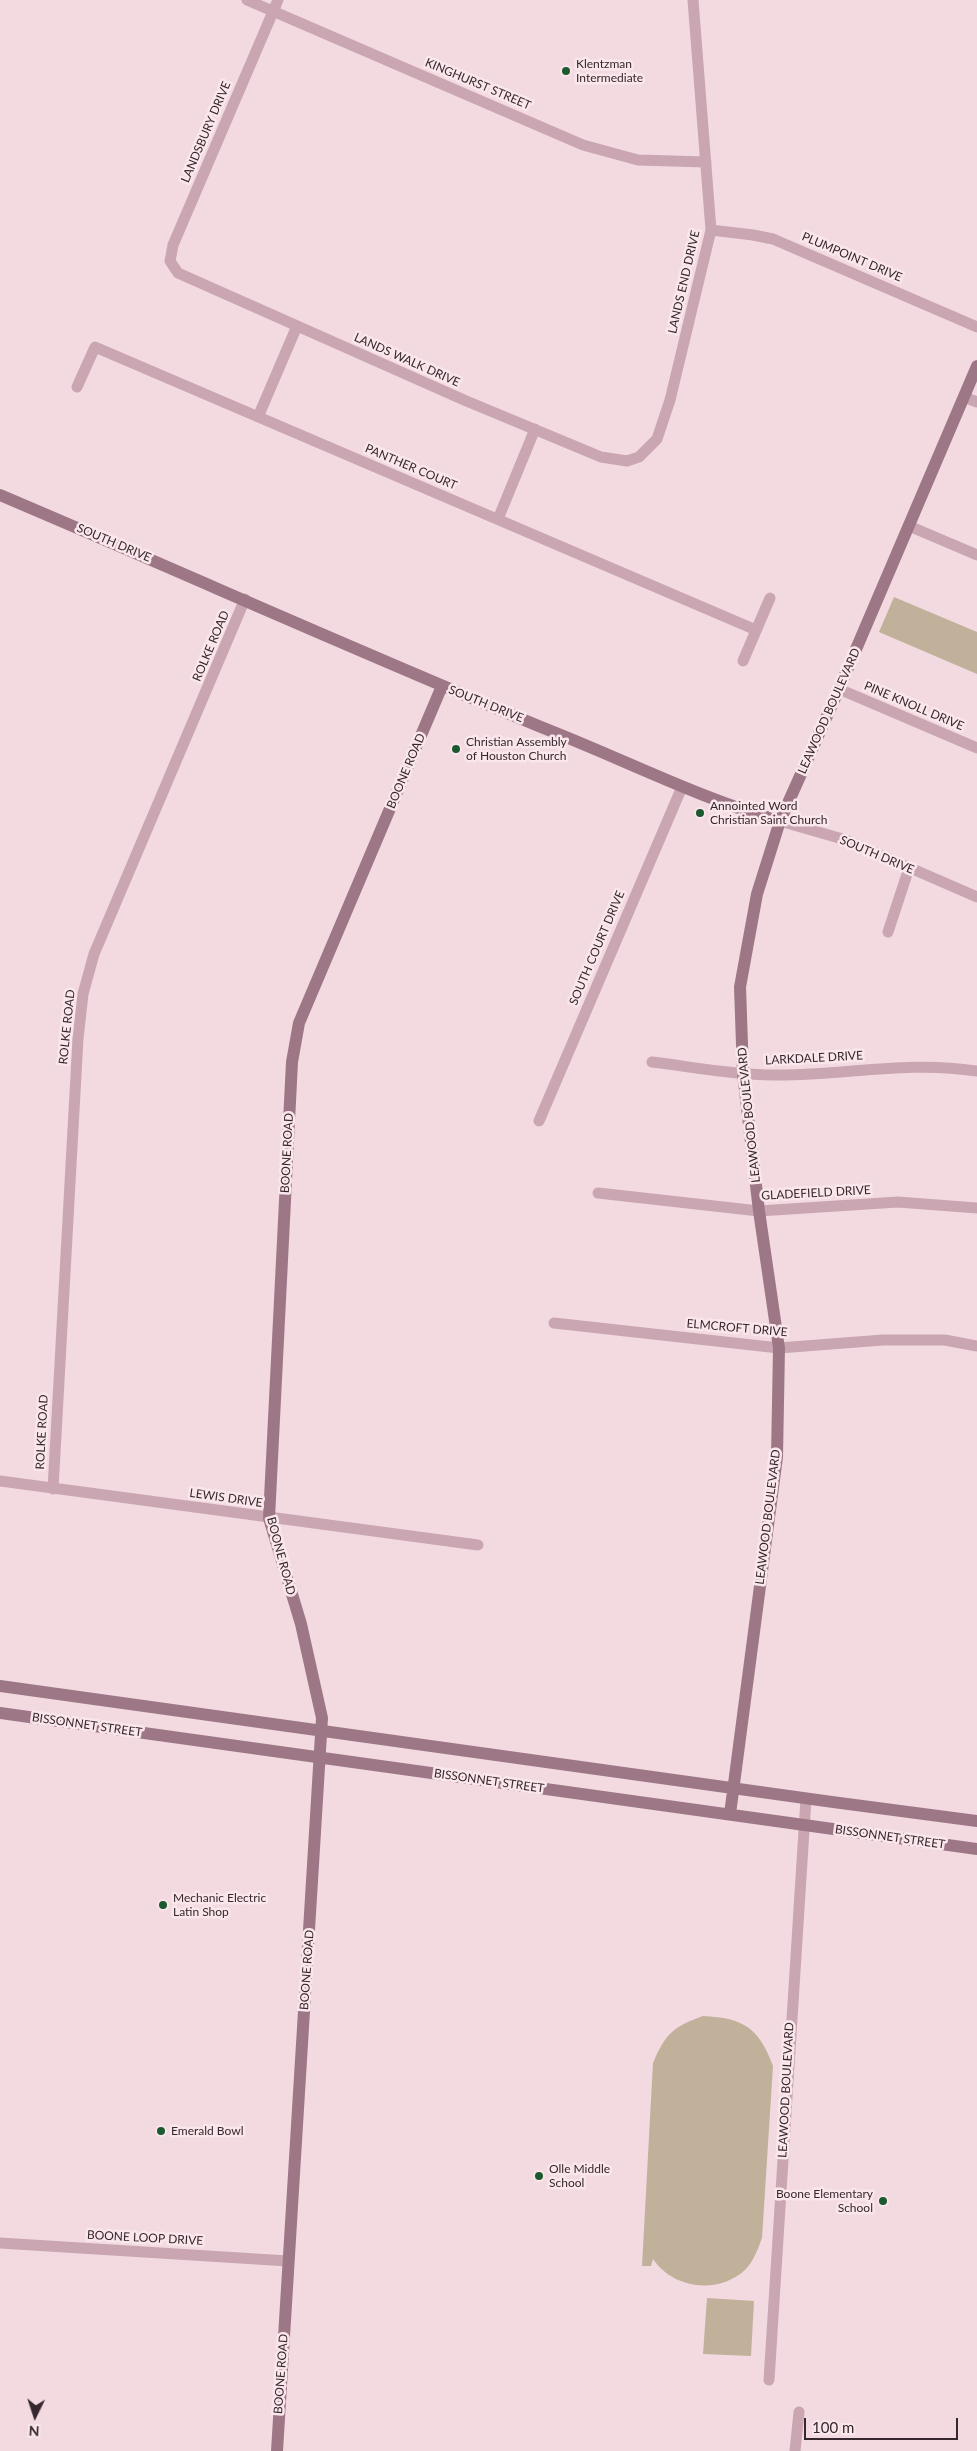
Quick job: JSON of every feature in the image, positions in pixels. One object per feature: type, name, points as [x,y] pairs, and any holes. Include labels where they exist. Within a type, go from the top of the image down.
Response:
[{"type":"street","name":"KINGHURST STREET","points":[[247,0],[591,147],[638,160],[706,162]]},
{"type":"street","name":"LANDSBURY DRIVE","points":[[178,274],[170,261],[173,245],[278,0]]},
{"type":"street","name":"LANDS END DRIVE","points":[[627,461],[639,457],[657,439],[670,400],[711,230],[693,0]]},
{"type":"street","name":"PLUMPOINT DRIVE","points":[[711,230],[773,239],[977,327]]},
{"type":"street","name":"LANDS WALK DRIVE","points":[[178,274],[601,457],[627,461]]},
{"type":"street","points":[[258,416],[297,326]]},
{"type":"street","name":"PANTHER COURT","points":[[77,387],[95,347],[756,630]]},
{"type":"street","name":"LEAWOOD BOULEVARD","points":[[730,1814],[776,1464],[779,1348],[759,1211],[743,1073],[740,987],[757,894],[780,821],[840,689],[977,366]]},
{"type":"street","points":[[964,397],[977,402]]},
{"type":"street","points":[[498,519],[535,429]]},
{"type":"street","name":"SOUTH DRIVE","points":[[0,495],[245,599],[442,686],[596,749],[682,787],[780,821],[846,840],[977,897]]},
{"type":"street","points":[[909,526],[977,555]]},
{"type":"street","points":[[743,661],[770,598]]},
{"type":"street","name":"ROLKE ROAD","points":[[53,1489],[78,1039],[83,994],[94,954],[245,599]]},
{"type":"street","name":"BOONE ROAD","points":[[277,2451],[322,1730],[322,1718],[301,1624],[269,1518],[292,1062],[299,1023],[442,686]]},
{"type":"street","name":"PINE KNOLL DRIVE","points":[[840,689],[977,748]]},
{"type":"street","name":"SOUTH COURT DRIVE","points":[[539,1121],[682,787]]},
{"type":"street","points":[[888,932],[909,868]]},
{"type":"street","name":"LARKDALE DRIVE","points":[[652,1062],[775,1075],[902,1066],[949,1067],[977,1071]]},
{"type":"street","name":"GLADEFIELD DRIVE","points":[[598,1193],[759,1211],[898,1202],[977,1208]]},
{"type":"street","name":"ELMCROFT DRIVE","points":[[554,1323],[779,1348],[882,1340],[945,1340],[977,1346]]},
{"type":"street","name":"LEWIS DRIVE","points":[[0,1481],[478,1545]]},
{"type":"street","name":"BISSONNET STREET","points":[[0,1686],[322,1730],[733,1790],[977,1821]]},
{"type":"street","name":"BISSONNET STREET","points":[[0,1713],[977,1849]]},
{"type":"street","name":"LEAWOOD BOULEVARD","points":[[769,2380],[802,1824],[806,1799]]},
{"type":"street","name":"BOONE LOOP DRIVE","points":[[0,2243],[288,2260]]},
{"type":"street","points":[[795,2451],[799,2412]]},
{"type":"shaded area","points":[[894,597],[977,632],[977,674],[879,632]]},
{"type":"shaded area","points":[[703,2016],[729,2019],[748,2028],[762,2042],[773,2066],[762,2238],[754,2258],[746,2269],[723,2283],[710,2285],[697,2285],[672,2277],[653,2259],[651,2266],[642,2266],[653,2063],[662,2045],[672,2032],[684,2024]]},
{"type":"shaded area","points":[[707,2298],[754,2301],[751,2356],[703,2354]]},
{"type":"place","name":"Klentzman Intermediate","points":[[566,71]]},
{"type":"place","name":"Christian Assembly of Houston Church","points":[[456,749]]},
{"type":"place","name":"Annointed Word Christian Saint Church","points":[[700,813]]},
{"type":"place","name":"Mechanic Electric Latin Shop","points":[[163,1905]]},
{"type":"place","name":"Emerald Bowl","points":[[161,2131]]},
{"type":"place","name":"Olle Middle School","points":[[539,2176]]},
{"type":"place","name":"Boone Elementary School","points":[[883,2201]]}]
